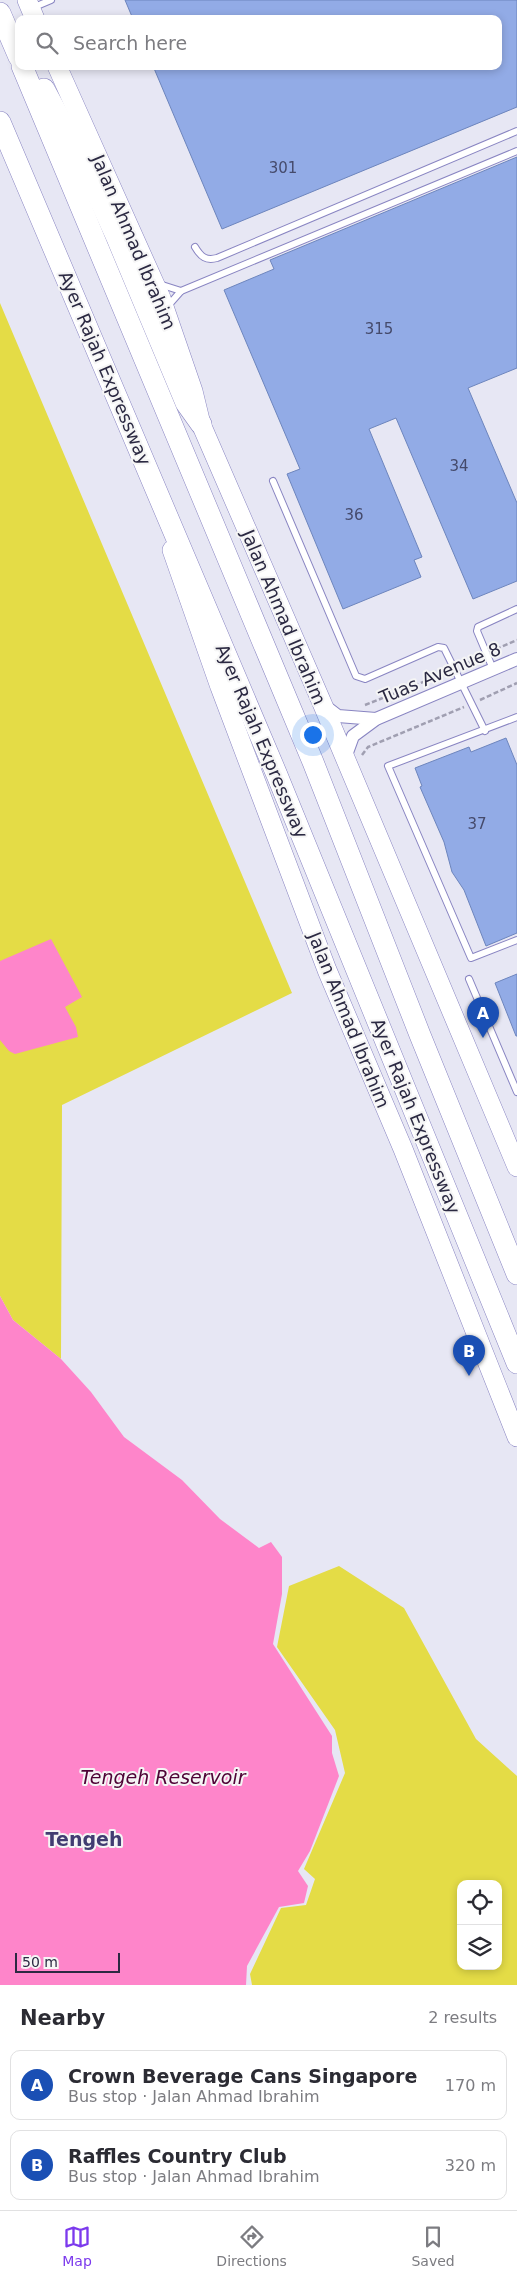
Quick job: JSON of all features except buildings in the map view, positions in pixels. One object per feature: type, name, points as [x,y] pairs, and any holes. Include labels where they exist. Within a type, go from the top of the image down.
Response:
[{"type":"highway","name":"Ayer Rajah Expressway","points":[[0,13],[15,45]]},
{"type":"highway","name":"Ayer Rajah Expressway","points":[[26,70],[314,762],[420,1035],[517,1274]]},
{"type":"highway","points":[[28,70],[86,171],[117,238],[180,388],[201,424]]},
{"type":"highway","name":"Ayer Rajah Expressway","points":[[0,122],[281,785],[517,1363]]},
{"type":"main road","name":"Jalan Ahmad Ibrahim","points":[[59,70],[161,298],[193,391],[201,424],[322,703],[353,762],[517,1167]]},
{"type":"main road","name":"Jalan Ahmad Ibrahim","points":[[120,402],[220,687],[324,961],[403,1149],[517,1437]]},
{"type":"street","name":"Tuas Avenue 8","points":[[353,762],[353,736],[376,719],[517,659]]},
{"type":"street","name":"Tuas Avenue 8","points":[[322,703],[338,716],[376,719]]},
{"type":"lane","points":[[31,9],[51,0]]},
{"type":"lane","points":[[195,247],[204,258],[210,260],[217,258],[517,131]]},
{"type":"lane","points":[[164,311],[181,291],[517,151]]},
{"type":"lane","points":[[153,282],[181,291]]},
{"type":"lane","points":[[273,481],[356,676],[365,679],[438,647],[444,648],[448,651],[485,731]]},
{"type":"lane","points":[[493,669],[477,631],[478,627],[517,609]]},
{"type":"lane","points":[[517,717],[485,731],[388,766],[471,958],[517,940]]},
{"type":"lane","points":[[469,979],[517,1092]]},
{"type":"path","points":[[357,708],[456,669],[517,640]]},
{"type":"path","points":[[353,762],[368,747],[517,683]]},
{"type":"shaded area","points":[[0,303],[292,993],[62,1105],[61,1359],[13,1320],[0,1296]]},
{"type":"shaded area","points":[[339,1566],[404,1608],[476,1739],[517,1776],[517,1985],[252,1985],[250,1974],[281,1908],[306,1905],[315,1879],[304,1869],[345,1773],[335,1730],[277,1647],[289,1586]]},
{"type":"water","points":[[51,939],[82,997],[65,1007],[76,1027],[78,1037],[15,1054],[9,1051],[0,1040],[0,961]]},
{"type":"water","name":"Tengeh Reservoir","points":[[0,1296],[13,1320],[61,1359],[91,1392],[124,1437],[182,1480],[220,1519],[259,1548],[271,1542],[282,1557],[282,1594],[273,1644],[332,1736],[332,1753],[339,1776],[310,1851],[298,1871],[308,1886],[304,1903],[279,1907],[247,1966],[246,1985],[0,1985]]},
{"type":"place","name":"Crown Beverage Cans Singapore","points":[[483,1038]]},
{"type":"place","name":"Raffles Country Club","points":[[469,1376]]},
{"type":"district","name":"Tengeh","points":[[84,1839]]}]
